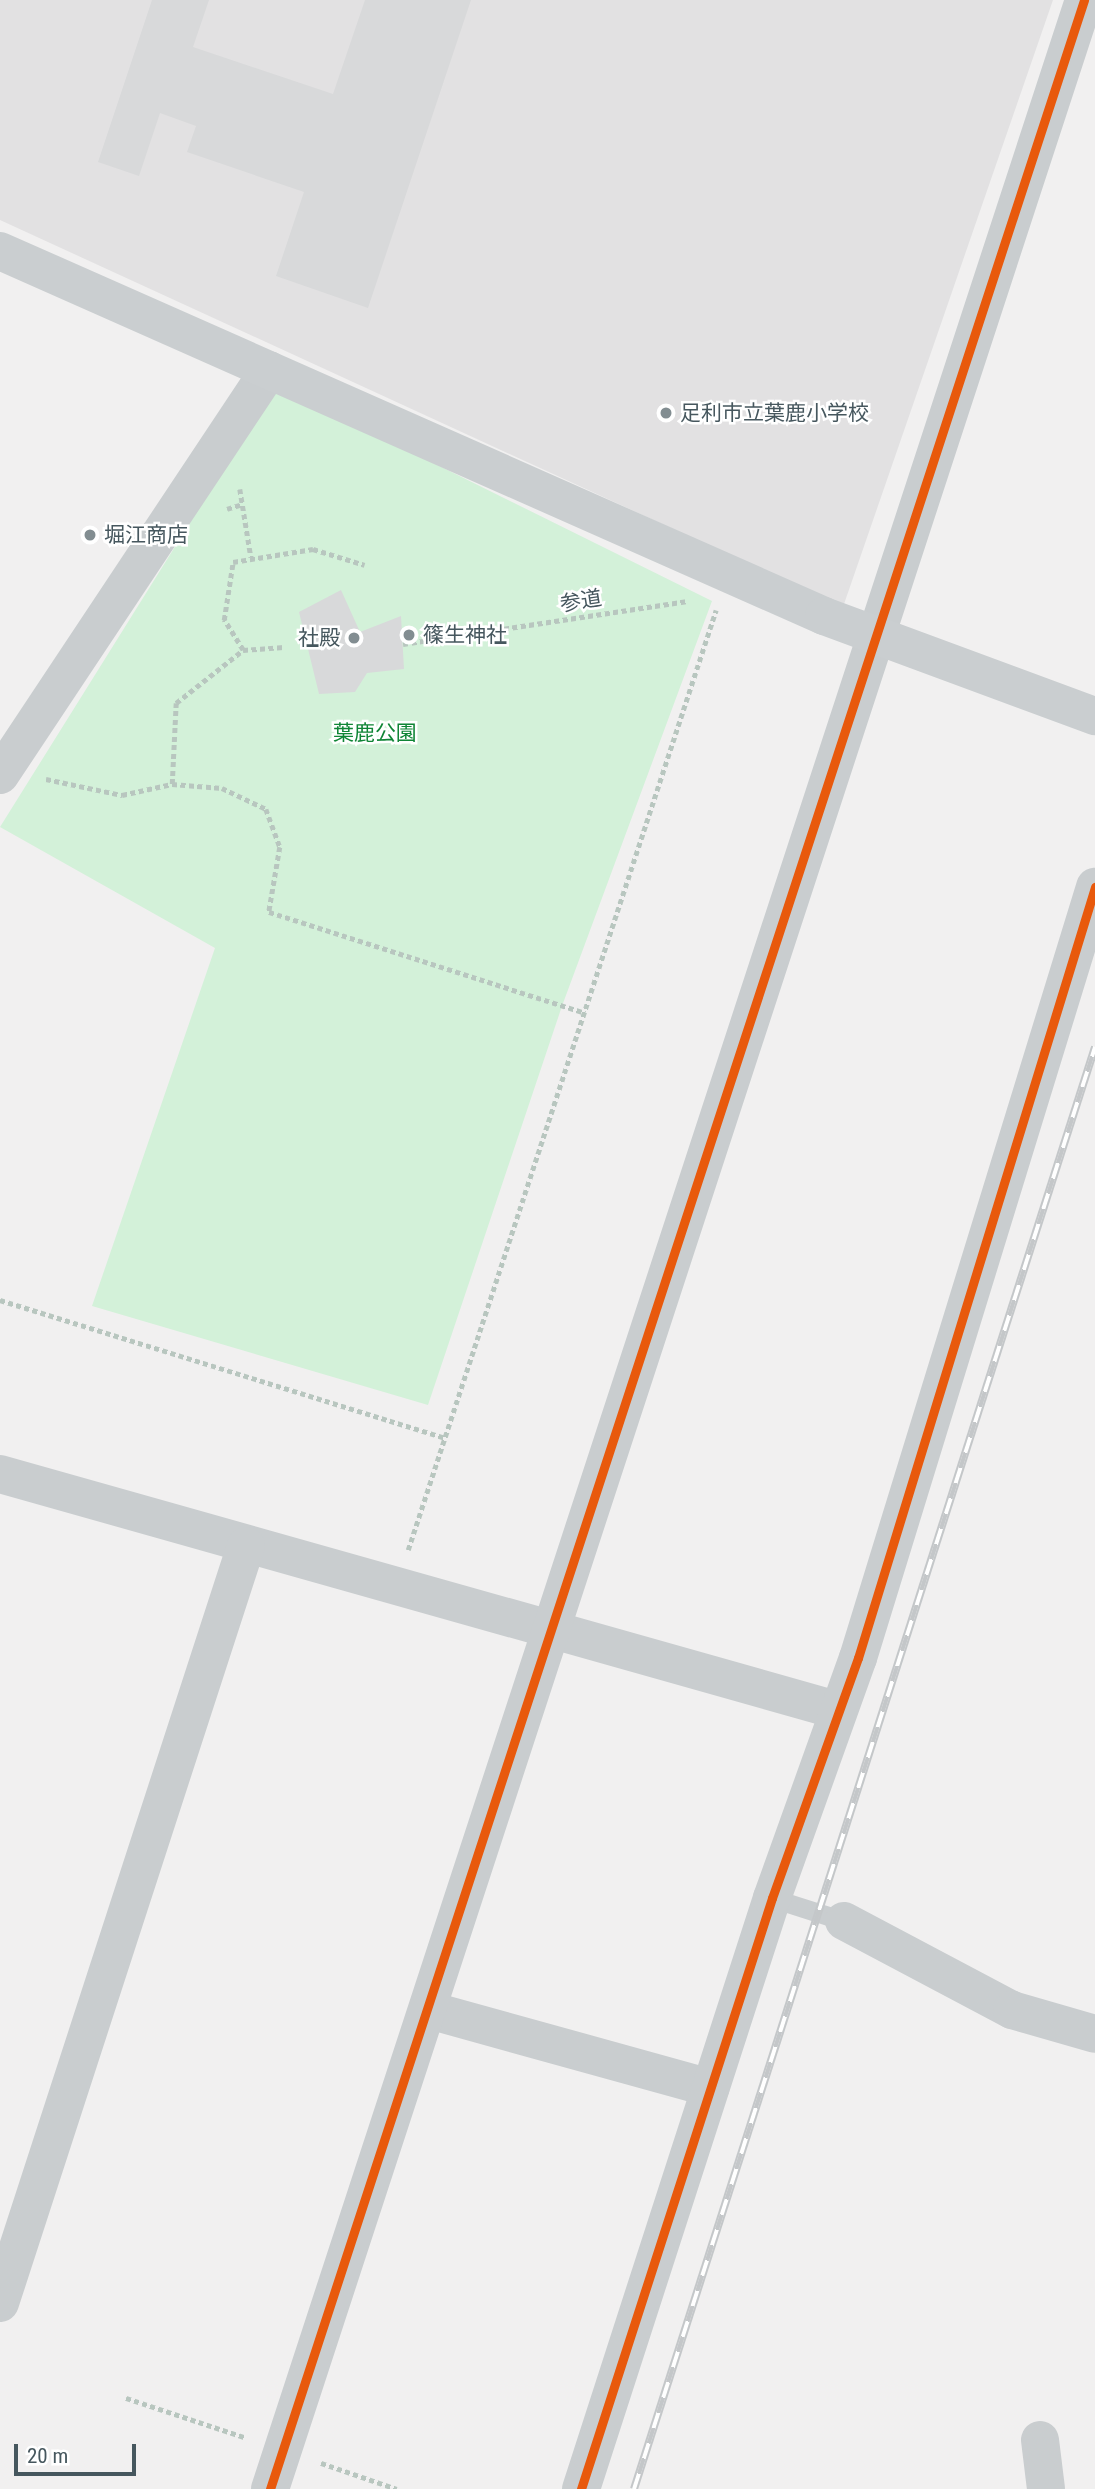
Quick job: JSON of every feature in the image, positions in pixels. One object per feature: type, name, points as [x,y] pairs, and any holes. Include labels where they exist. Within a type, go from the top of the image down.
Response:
[{"type":"street","points":[[271,2489],[552,1634],[873,636],[1084,0]]},
{"type":"street","points":[[0,251],[873,636],[1095,716]]},
{"type":"street","points":[[0,775],[269,370]]},
{"type":"street","points":[[581,2489],[772,1898],[836,1710],[1095,887]]},
{"type":"street","points":[[0,1475],[552,1634],[836,1710]]},
{"type":"street","points":[[0,2303],[246,1546]]},
{"type":"street","points":[[844,1921],[1012,2010],[1095,2034]]},
{"type":"street","points":[[429,2010],[710,2088]]},
{"type":"street","points":[[1040,2440],[1046,2489]]},
{"type":"lane","points":[[772,1898],[844,1921]]},
{"type":"path","points":[[228,429],[242,439],[239,477],[251,557]]},
{"type":"path","points":[[243,650],[224,620],[233,562],[313,549],[365,565]]},
{"type":"path","points":[[396,1589],[721,596],[765,589]]},
{"type":"path","points":[[172,784],[176,703],[243,650],[284,647]]},
{"type":"path","points":[[38,779],[122,795],[172,784],[222,788],[266,809],[280,847],[268,912],[584,1013]]},
{"type":"path","points":[[0,1300],[445,1438]]},
{"type":"path","points":[[126,2398],[397,2489]]},
{"type":"shaded area","name":"足利市立葉鹿小学校","points":[[0,0],[1053,0],[843,607],[0,220]]},
{"type":"green space","name":"葉鹿公園","points":[[276,385],[712,601],[562,1006],[428,1405],[92,1306],[215,948],[0,827]]},
{"type":"building","points":[[152,0],[209,0],[193,47],[333,94],[365,0],[471,0],[368,308],[276,276],[304,192],[187,152],[196,126],[160,113],[139,176],[98,162]]},
{"type":"building","name":"社殿","points":[[341,590],[360,632],[401,616],[404,669],[367,673],[355,692],[319,694],[299,612]]},
{"type":"railway","points":[[634,2489],[1095,1047]]},
{"type":"cycle path","points":[[270,2489],[1084,0]]},
{"type":"cycle path","points":[[581,2489],[772,1898],[858,1658],[1095,887]]},
{"type":"place","name":"足利市立葉鹿小学校","points":[[666,413]]},
{"type":"place","name":"堀江商店","points":[[90,535]]},
{"type":"place","name":"篠生神社","points":[[409,635]]},
{"type":"place","name":"社殿","points":[[354,638]]}]
